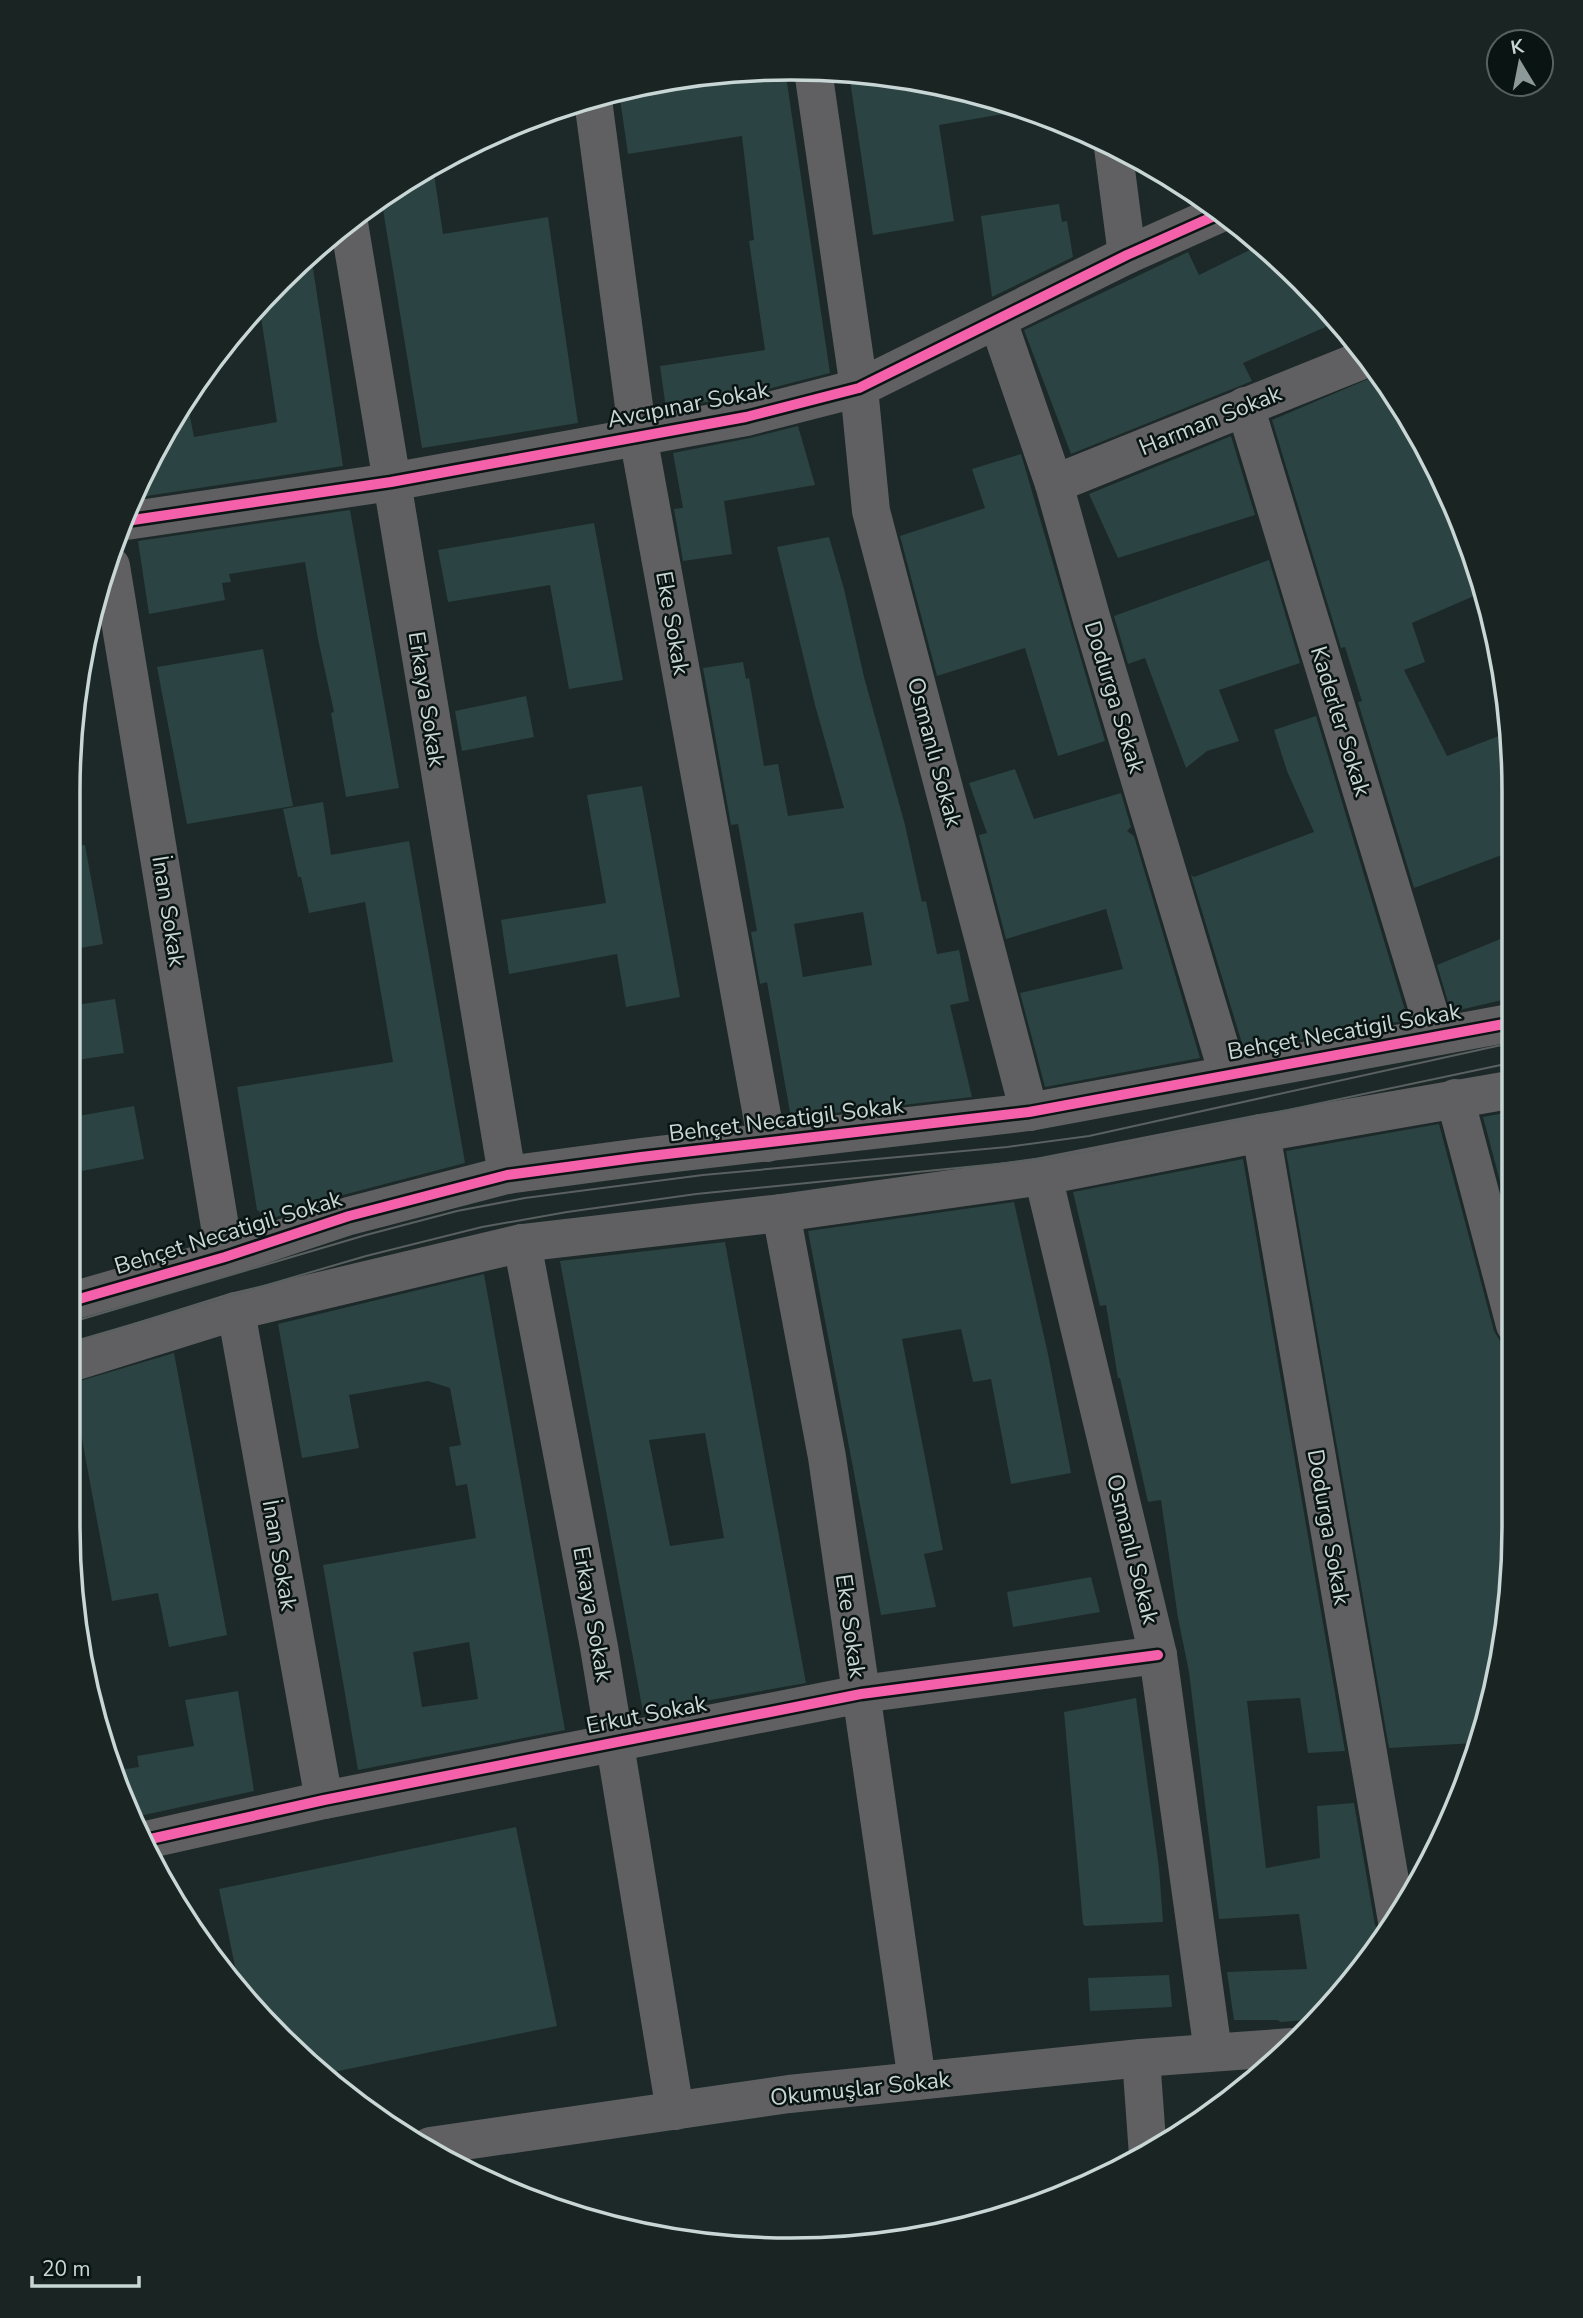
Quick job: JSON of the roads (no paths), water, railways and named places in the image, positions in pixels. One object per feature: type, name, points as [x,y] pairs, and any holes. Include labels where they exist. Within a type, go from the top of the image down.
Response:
[{"type":"street","name":"Osmanlı Sokak","points":[[815,81],[859,388],[871,511],[1029,1112]]},
{"type":"street","name":"Eke Sokak","points":[[594,109],[639,436],[768,1143]]},
{"type":"street","points":[[1114,158],[1127,255]]},
{"type":"street","name":"Avcıpınar Sokak","points":[[135,520],[391,482],[746,417],[859,388],[1127,255],[1211,217]]},
{"type":"street","name":"Erkaya Sokak","points":[[351,234],[507,1175]]},
{"type":"street","name":"Dodurga Sokak","points":[[998,321],[1054,484],[1228,1074]]},
{"type":"street","name":"Harman Sokak","points":[[1054,484],[1358,362]]},
{"type":"street","name":"Kaderler Sokak","points":[[1245,405],[1436,1036]]},
{"type":"street","name":"İnan Sokak","points":[[113,579],[225,1257]]},
{"type":"street","name":"Behçet Necatigil Sokak","points":[[80,1299],[225,1257],[349,1216],[507,1175],[1029,1112],[1502,1023]]},
{"type":"street","points":[[80,1360],[236,1311],[522,1243],[781,1213],[1043,1176],[1261,1133],[1502,1091]]},
{"type":"street","points":[[1455,1098],[1502,1276]]},
{"type":"street","name":"Dodurga Sokak","points":[[1261,1133],[1394,1904]]},
{"type":"street","name":"Osmanlı Sokak","points":[[1043,1176],[1158,1655],[1213,2052]]},
{"type":"street","name":"Eke Sokak","points":[[781,1213],[827,1457],[917,2081]]},
{"type":"street","name":"Erkaya Sokak","points":[[522,1243],[600,1647],[675,2111]]},
{"type":"street","name":"İnan Sokak","points":[[236,1311],[324,1800]]},
{"type":"street","name":"Erkut Sokak","points":[[153,1838],[324,1800],[861,1694],[1158,1655]]},
{"type":"street","name":"Okumuşlar Sokak","points":[[441,2144],[789,2094],[1141,2058],[1275,2047]]},
{"type":"street","points":[[1141,2058],[1147,2142]]},
{"type":"tram line","points":[[80,1320],[366,1235],[457,1211],[525,1198],[703,1175],[1007,1147],[1089,1136],[1502,1045]]},
{"type":"tram line","points":[[80,1340],[366,1256],[482,1227],[696,1194],[1017,1162],[1093,1151],[1502,1065]]}]
